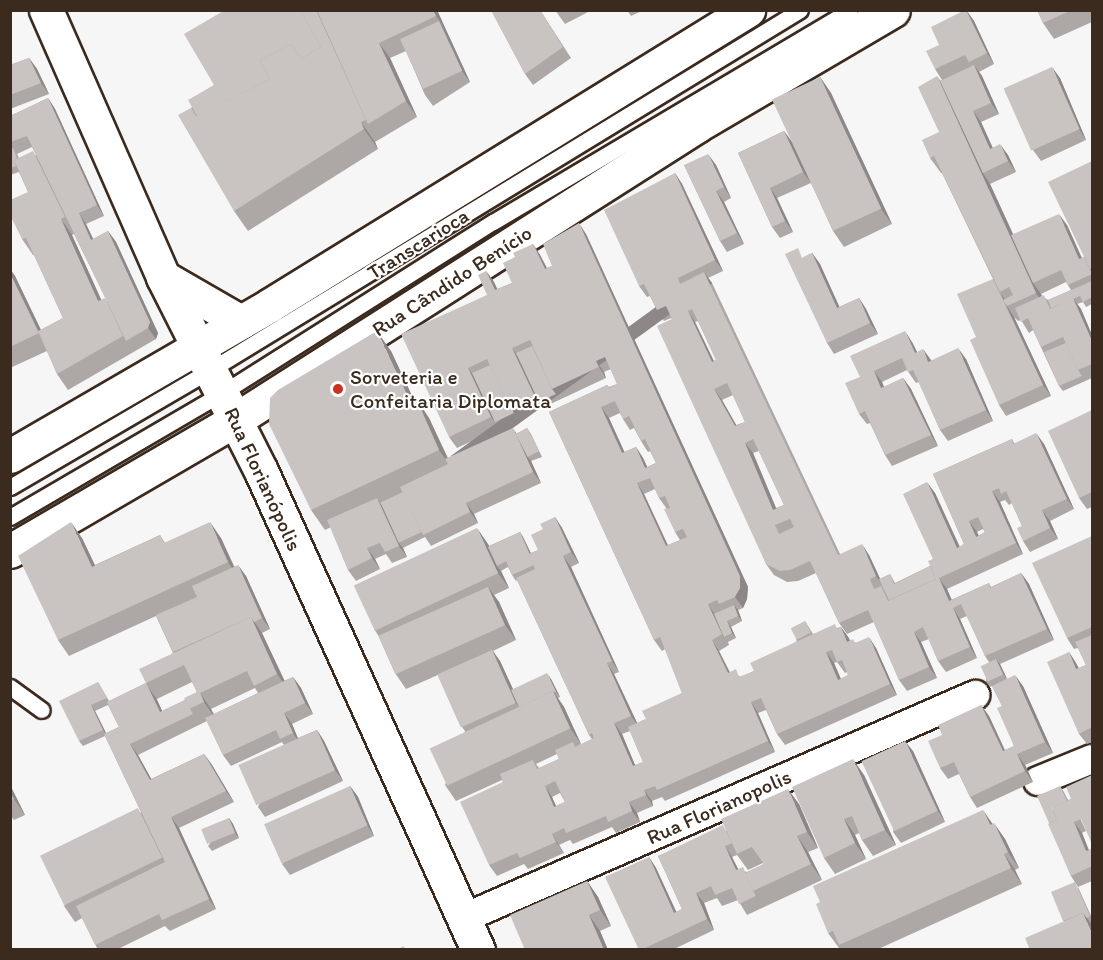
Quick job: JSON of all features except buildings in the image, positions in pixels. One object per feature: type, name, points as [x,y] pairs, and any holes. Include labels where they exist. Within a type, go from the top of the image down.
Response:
[{"type":"main road","name":"Rua Florianópolis","points":[[46,10],[164,277],[261,471],[478,950]]},
{"type":"main road","name":"Rua Cândido Benício","points":[[10,551],[216,382],[241,322],[748,10]]},
{"type":"main road","name":"Rua Cândido Benício","points":[[10,456],[216,382],[698,125],[893,10]]},
{"type":"main road","points":[[164,277],[241,322]]},
{"type":"street","name":"Rua Florianopolis","points":[[464,918],[975,695]]},
{"type":"street","points":[[1038,781],[1092,759]]},
{"type":"lane","name":"Transcarioca","points":[[10,517],[216,382],[800,10]]},
{"type":"lane","name":"Transcarioca","points":[[10,487],[216,382],[493,222],[850,10]]},
{"type":"lane","points":[[10,687],[42,710]]},
{"type":"place","name":"Sorveteria e Confeitaria Diplomata","points":[[338,389]]}]
